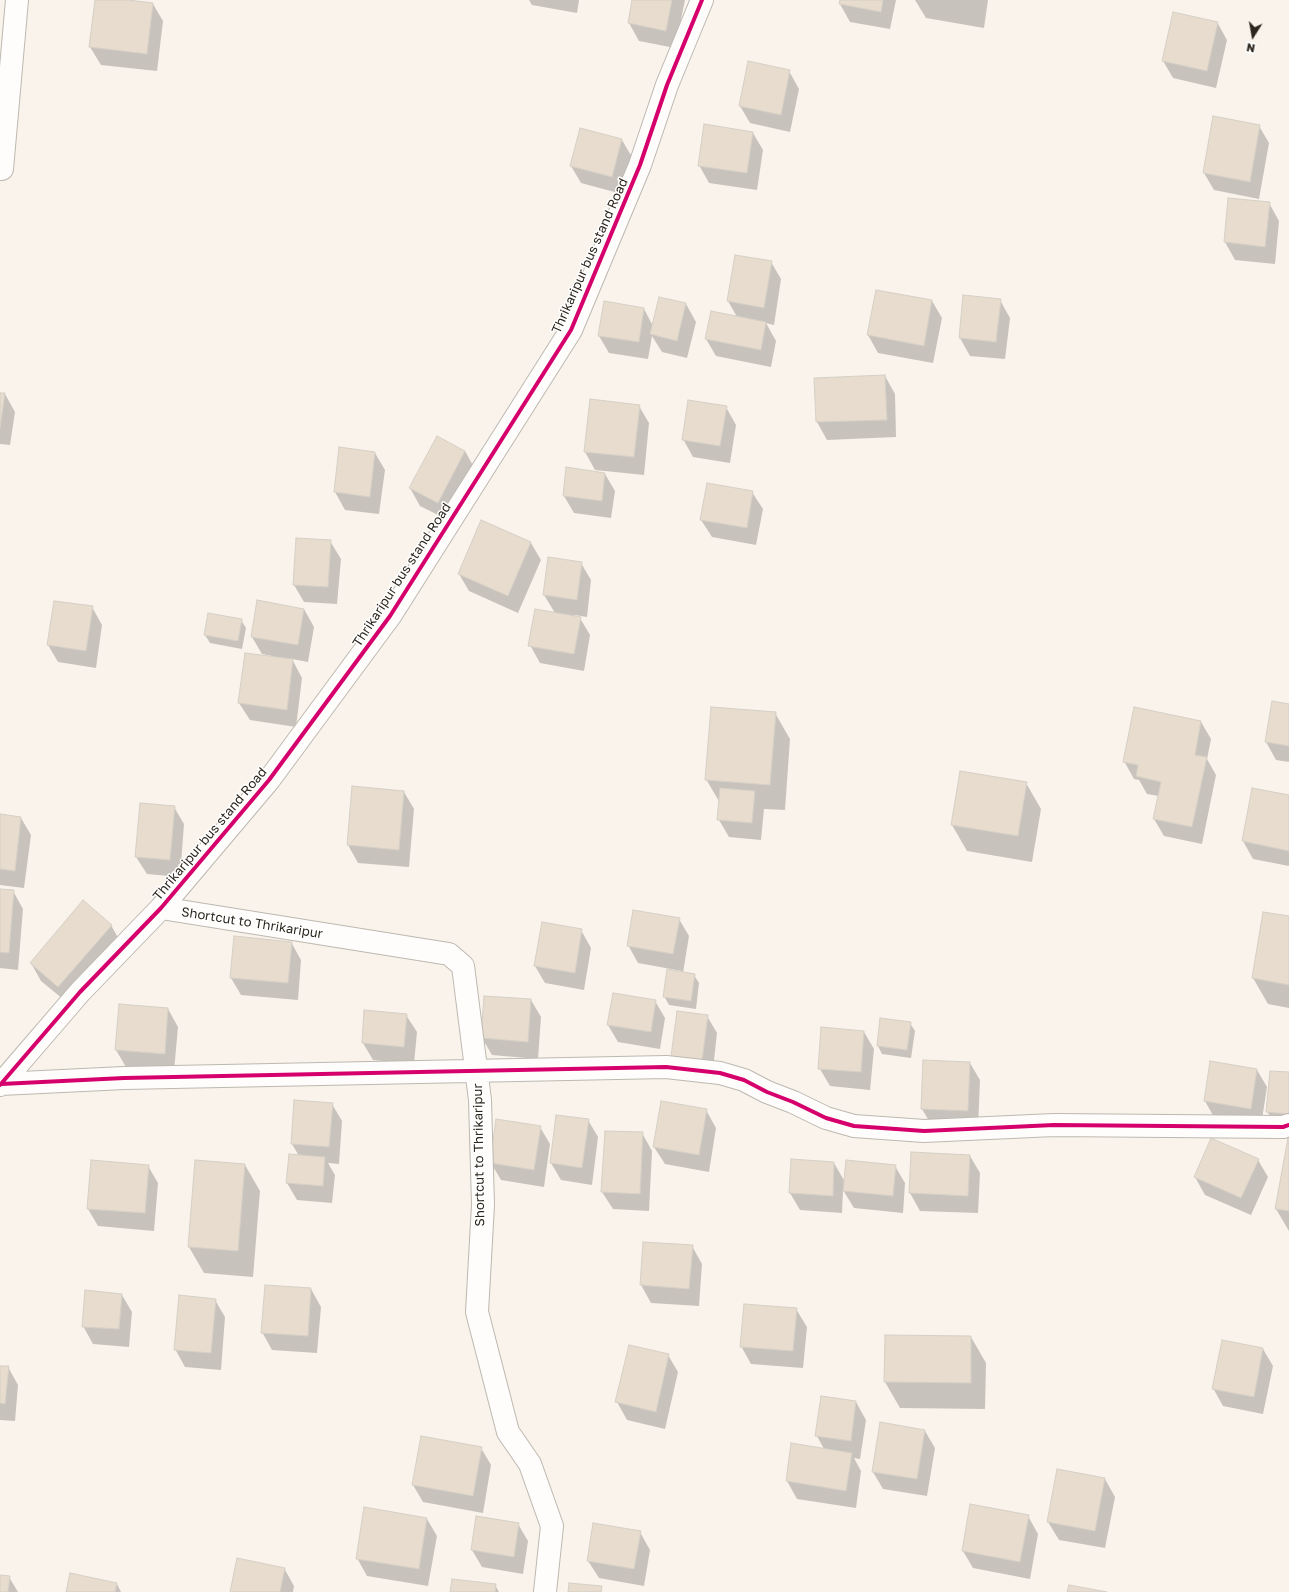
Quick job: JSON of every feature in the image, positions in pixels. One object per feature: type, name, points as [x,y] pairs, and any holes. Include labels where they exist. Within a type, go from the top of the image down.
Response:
[{"type":"street","points":[[0,169],[2,168],[17,0]]},
{"type":"street","name":"Thrikaripur bus stand Road","points":[[0,1085],[80,992],[161,908],[269,780],[390,616],[571,330],[640,165],[667,85],[702,0]]},
{"type":"street","name":"Shortcut to Thrikaripur","points":[[161,908],[449,954],[463,966],[480,1100],[483,1205],[476,1312],[508,1432],[530,1464],[552,1526],[545,1592]]},
{"type":"street","points":[[0,1085],[124,1078],[666,1067],[720,1073],[744,1080],[767,1092],[793,1102],[826,1118],[854,1126],[924,1131],[1054,1125],[1283,1127],[1289,1125]]},
{"type":"building","points":[[95,0],[128,0],[153,3],[147,54],[89,47]]},
{"type":"building","points":[[632,0],[672,0],[666,31],[628,23]]},
{"type":"building","points":[[840,0],[883,0],[881,12],[839,4]]},
{"type":"building","points":[[1173,12],[1218,22],[1207,71],[1162,61]]},
{"type":"building","points":[[748,61],[790,70],[781,115],[739,106]]},
{"type":"building","points":[[1213,116],[1260,125],[1250,182],[1203,173]]},
{"type":"building","points":[[704,124],[753,132],[747,173],[698,166]]},
{"type":"building","points":[[580,128],[622,139],[612,177],[570,166]]},
{"type":"building","points":[[1228,198],[1270,202],[1265,247],[1224,242]]},
{"type":"building","points":[[735,255],[772,261],[764,308],[727,301]]},
{"type":"building","points":[[876,290],[932,300],[924,346],[867,335]]},
{"type":"building","points":[[963,295],[1001,299],[996,342],[959,338]]},
{"type":"building","points":[[659,297],[686,303],[677,341],[650,334]]},
{"type":"building","points":[[604,301],[644,308],[639,342],[598,336]]},
{"type":"building","points":[[711,311],[766,322],[761,350],[705,339]]},
{"type":"building","points":[[885,375],[887,420],[816,422],[814,378]]},
{"type":"building","points":[[0,393],[5,393],[0,428]]},
{"type":"building","points":[[590,399],[640,405],[634,457],[584,452]]},
{"type":"building","points":[[688,400],[727,406],[720,446],[682,440]]},
{"type":"building","points":[[437,436],[465,451],[438,503],[409,488]]},
{"type":"building","points":[[339,447],[375,452],[370,497],[334,492]]},
{"type":"building","points":[[566,467],[605,473],[602,501],[563,496]]},
{"type":"building","points":[[707,483],[753,491],[747,528],[700,520]]},
{"type":"building","points":[[481,520],[531,542],[508,596],[458,574]]},
{"type":"building","points":[[296,538],[331,540],[328,587],[293,585]]},
{"type":"building","points":[[548,557],[582,562],[577,600],[543,595]]},
{"type":"building","points":[[257,600],[304,609],[298,645],[251,637]]},
{"type":"building","points":[[54,601],[93,606],[86,651],[47,645]]},
{"type":"building","points":[[535,609],[581,617],[574,654],[528,646]]},
{"type":"building","points":[[208,613],[242,619],[238,641],[204,635]]},
{"type":"building","points":[[245,653],[293,659],[287,710],[238,703]]},
{"type":"building","points":[[1272,701],[1289,704],[1289,746],[1265,742]]},
{"type":"building","points":[[711,707],[776,712],[770,785],[705,780]]},
{"type":"building","points":[[1134,707],[1201,721],[1195,755],[1207,757],[1192,827],[1153,819],[1161,782],[1136,776],[1138,765],[1123,762]]},
{"type":"building","points":[[960,771],[1027,782],[1018,836],[951,825]]},
{"type":"building","points":[[352,786],[404,791],[399,850],[347,845]]},
{"type":"building","points":[[720,788],[755,791],[752,823],[717,820]]},
{"type":"building","points":[[1252,788],[1289,795],[1289,851],[1242,841]]},
{"type":"building","points":[[140,803],[175,806],[170,860],[135,857]]},
{"type":"building","points":[[0,814],[21,817],[15,871],[0,869]]},
{"type":"building","points":[[0,889],[14,890],[9,953],[0,952]]},
{"type":"building","points":[[83,900],[112,925],[58,987],[30,963]]},
{"type":"building","points":[[633,910],[680,918],[673,954],[627,946]]},
{"type":"building","points":[[1263,912],[1289,916],[1289,985],[1252,978]]},
{"type":"building","points":[[542,922],[582,929],[575,973],[534,966]]},
{"type":"building","points":[[234,936],[292,942],[288,983],[230,978]]},
{"type":"building","points":[[667,969],[695,974],[691,1001],[663,997]]},
{"type":"building","points":[[613,993],[656,1000],[651,1032],[607,1025]]},
{"type":"building","points":[[484,996],[531,999],[528,1042],[481,1038]]},
{"type":"building","points":[[119,1004],[168,1008],[165,1054],[115,1050]]},
{"type":"building","points":[[364,1010],[407,1014],[404,1047],[362,1043]]},
{"type":"building","points":[[677,1011],[708,1015],[702,1061],[671,1056]]},
{"type":"building","points":[[880,1018],[911,1022],[907,1050],[877,1046]]},
{"type":"building","points":[[821,1027],[864,1031],[861,1072],[818,1069]]},
{"type":"building","points":[[923,1060],[970,1062],[968,1111],[921,1109]]},
{"type":"building","points":[[1210,1061],[1257,1069],[1251,1109],[1204,1101]]},
{"type":"building","points":[[1270,1071],[1289,1072],[1289,1114],[1266,1112]]},
{"type":"building","points":[[294,1100],[333,1103],[329,1147],[291,1144]]},
{"type":"building","points":[[661,1101],[707,1109],[699,1155],[653,1147]]},
{"type":"building","points":[[556,1115],[589,1119],[582,1168],[550,1163]]},
{"type":"building","points":[[496,1119],[541,1126],[534,1170],[490,1163]]},
{"type":"building","points":[[605,1131],[643,1132],[640,1194],[601,1192]]},
{"type":"building","points":[[1211,1138],[1259,1159],[1241,1198],[1194,1177]]},
{"type":"building","points":[[1289,1138],[1289,1211],[1275,1209]]},
{"type":"building","points":[[911,1152],[970,1155],[968,1196],[909,1193]]},
{"type":"building","points":[[289,1154],[325,1157],[323,1186],[286,1183]]},
{"type":"building","points":[[791,1159],[834,1162],[833,1196],[789,1193]]},
{"type":"building","points":[[91,1160],[149,1165],[145,1213],[87,1209]]},
{"type":"building","points":[[195,1160],[245,1164],[238,1251],[188,1247]]},
{"type":"building","points":[[846,1160],[896,1165],[893,1196],[843,1191]]},
{"type":"building","points":[[643,1242],[693,1245],[689,1289],[640,1285]]},
{"type":"building","points":[[265,1285],[311,1288],[308,1336],[261,1333]]},
{"type":"building","points":[[85,1290],[122,1294],[119,1329],[82,1327]]},
{"type":"building","points":[[179,1295],[216,1299],[211,1353],[174,1350]]},
{"type":"building","points":[[744,1304],[797,1308],[793,1351],[740,1347]]},
{"type":"building","points":[[885,1335],[971,1336],[971,1383],[884,1382]]},
{"type":"building","points":[[1222,1340],[1263,1348],[1254,1397],[1212,1389]]},
{"type":"building","points":[[629,1345],[669,1354],[656,1412],[615,1402]]},
{"type":"building","points":[[0,1366],[9,1366],[5,1404],[0,1403]]},
{"type":"building","points":[[821,1396],[856,1401],[851,1441],[815,1436]]},
{"type":"building","points":[[880,1422],[925,1430],[917,1479],[872,1472]]},
{"type":"building","points":[[421,1436],[482,1447],[473,1496],[412,1485]]},
{"type":"building","points":[[791,1443],[852,1453],[846,1491],[786,1481]]},
{"type":"building","points":[[1057,1469],[1105,1478],[1095,1531],[1047,1522]]},
{"type":"building","points":[[970,1504],[1029,1515],[1020,1562],[962,1551]]},
{"type":"building","points":[[364,1507],[427,1518],[419,1569],[356,1559]]},
{"type":"building","points":[[476,1516],[519,1523],[514,1557],[471,1550]]},
{"type":"building","points":[[593,1523],[641,1531],[634,1569],[587,1561]]},
{"type":"building","points":[[237,1558],[285,1568],[280,1592],[230,1592]]},
{"type":"building","points":[[70,1573],[117,1583],[115,1592],[66,1592]]},
{"type":"building","points":[[0,1575],[10,1576],[8,1592],[0,1592]]},
{"type":"building","points":[[452,1579],[496,1584],[495,1592],[450,1592]]},
{"type":"building","points":[[569,1583],[602,1586],[601,1592],[568,1592]]},
{"type":"building","points":[[1069,1585],[1107,1592],[1067,1592]]},
{"type":"cycle path","points":[[0,1085],[80,992],[161,908],[269,780],[390,616],[571,330],[640,165],[667,85],[702,0]]},
{"type":"cycle path","points":[[1,1084],[124,1078],[666,1067],[720,1073],[744,1080],[767,1092],[793,1102],[826,1118],[854,1126],[924,1131],[1054,1125],[1283,1127],[1289,1125]]}]
